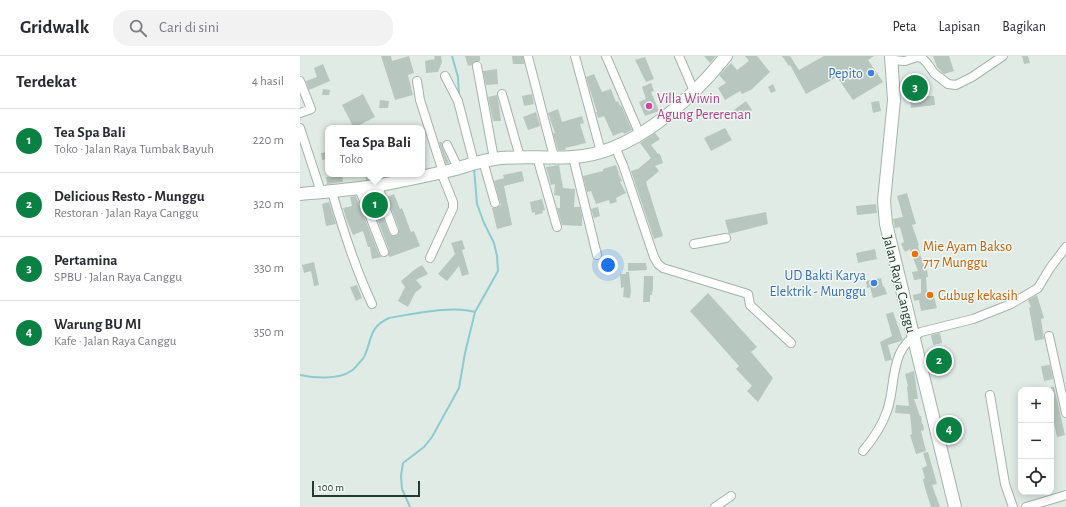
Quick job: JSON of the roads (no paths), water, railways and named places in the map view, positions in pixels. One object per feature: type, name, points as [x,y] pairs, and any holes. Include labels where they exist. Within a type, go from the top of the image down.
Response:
[{"type":"main road","points":[[425,176],[482,161],[520,157],[573,157],[592,155],[615,147],[640,135],[675,109],[694,91],[726,56]]},
{"type":"main road","name":"Jalan Raya Canggu","points":[[891,58],[894,100],[884,211],[889,237],[955,507]]},
{"type":"main road","points":[[300,194],[359,188],[421,177]]},
{"type":"street","points":[[575,56],[601,152]]},
{"type":"street","points":[[606,56],[640,135]]},
{"type":"street","points":[[680,56],[694,91]]},
{"type":"street","points":[[891,58],[905,61],[917,57],[922,58],[934,73],[948,84],[956,85],[972,77],[1003,56]]},
{"type":"street","points":[[528,57],[554,157]]},
{"type":"street","points":[[477,66],[482,161]]},
{"type":"street","points":[[445,76],[458,101],[482,161],[495,203]]},
{"type":"street","points":[[300,81],[311,109],[300,113]]},
{"type":"street","points":[[417,81],[420,100],[442,172],[453,202],[453,208],[430,258]]},
{"type":"street","points":[[502,94],[520,157]]},
{"type":"street","points":[[300,128],[372,304]]},
{"type":"street","points":[[447,145],[458,168]]},
{"type":"street","points":[[615,147],[623,165],[654,257],[658,264],[663,268],[748,294],[750,305],[791,343]]},
{"type":"street","points":[[573,157],[597,255]]},
{"type":"street","points":[[537,158],[557,227]]},
{"type":"street","points":[[378,185],[394,231]]},
{"type":"street","points":[[359,188],[384,252]]},
{"type":"street","points":[[694,244],[726,238]]},
{"type":"street","points":[[863,451],[877,433],[888,411],[897,358],[901,350],[914,335],[973,319],[1011,304],[1038,288],[1050,268],[1066,247]]},
{"type":"street","points":[[1049,336],[1066,413]]},
{"type":"street","points":[[990,396],[1008,493],[1013,507]]},
{"type":"street","points":[[1026,507],[1066,495]]},
{"type":"street","points":[[715,507],[731,496]]},
{"type":"waterway","points":[[452,56],[458,77],[459,95]]},
{"type":"waterway","points":[[410,507],[402,489],[401,476],[403,463],[424,447],[432,437],[459,388],[465,353],[475,312],[498,271],[494,243],[477,204],[474,168]]},
{"type":"waterway","points":[[300,375],[312,377],[333,377],[346,374],[356,367],[364,357],[374,329],[389,318],[421,312],[456,309],[475,312]]},
{"type":"place","name":"Pepito","points":[[871,73]]},
{"type":"place","name":"Pertamina","points":[[915,88]]},
{"type":"place","name":"Villa Wiwin Agung Pererenan","points":[[649,106]]},
{"type":"place","name":"Tea Spa Bali","points":[[375,205]]},
{"type":"place","name":"Mie Ayam Bakso 717 Munggu","points":[[915,254]]},
{"type":"place","name":"UD Bakti Karya Elektrik - Munggu","points":[[874,283]]},
{"type":"place","name":"Gubug kekasih","points":[[930,295]]},
{"type":"place","name":"Delicious Resto - Munggu","points":[[939,361]]},
{"type":"place","name":"Warung BU MI","points":[[949,430]]}]
